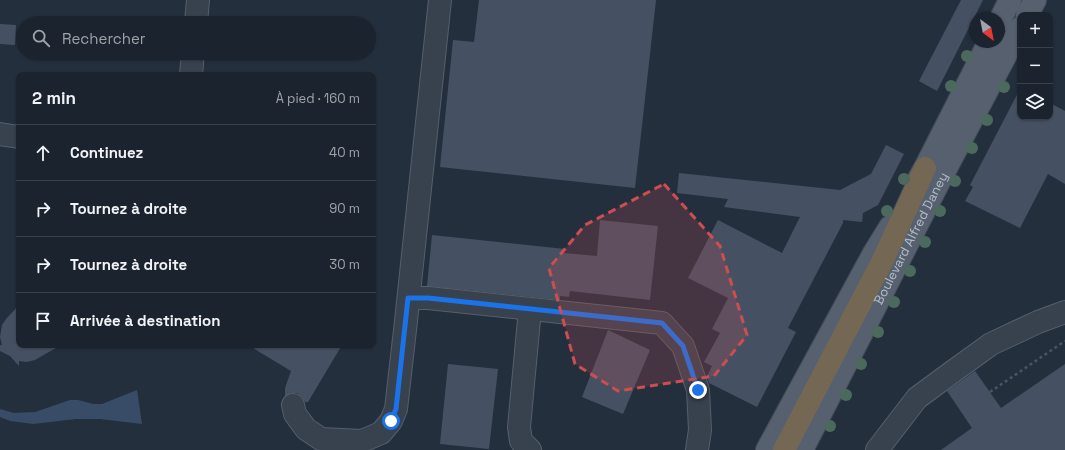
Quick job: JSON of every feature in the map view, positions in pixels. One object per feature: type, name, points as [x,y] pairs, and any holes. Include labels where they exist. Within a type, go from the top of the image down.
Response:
[{"type":"highway","points":[[784,450],[883,260],[925,168]]},
{"type":"main road","points":[[1004,12],[1010,0]]},
{"type":"main road","points":[[1029,12],[1035,0]]},
{"type":"main road","name":"Boulevard Alfred Daney","points":[[802,450],[941,178],[1017,34]]},
{"type":"main road","name":"Boulevard Alfred Daney","points":[[767,450],[874,253],[925,168],[986,48]]},
{"type":"lane","points":[[197,16],[198,0]]},
{"type":"lane","points":[[293,405],[295,414],[306,429],[321,439],[362,441],[381,433],[391,421],[396,409],[440,0]]},
{"type":"lane","points":[[191,72],[192,60]]},
{"type":"lane","points":[[0,134],[16,137]]},
{"type":"lane","points":[[408,298],[428,298],[662,323],[683,346],[698,390],[700,430],[697,450]]},
{"type":"lane","points":[[530,309],[519,427],[521,441],[530,450]]},
{"type":"lane","points":[[877,450],[917,398],[955,370],[991,344],[1038,322],[1065,312]]},
{"type":"path","points":[[990,392],[1065,341]]},
{"type":"highlighted area","points":[[664,184],[720,246],[747,335],[714,376],[618,391],[575,364],[549,268],[585,225]]},
{"type":"water","points":[[137,390],[142,424],[100,419],[76,419],[33,424],[10,421],[0,417],[0,409],[14,413],[35,412],[70,400],[102,404]]},
{"type":"building","points":[[479,0],[656,0],[635,188],[440,167],[453,40],[474,42]]},
{"type":"building","points":[[961,0],[983,0],[977,12],[969,12],[969,28],[937,91],[919,81]]},
{"type":"building","points":[[0,24],[16,25],[15,45],[0,44]]},
{"type":"building","points":[[1017,95],[1017,120],[1053,120],[1053,105],[1065,111],[1065,184],[1048,174],[1020,228],[965,201],[973,187],[970,185]]},
{"type":"building","points":[[886,145],[904,154],[878,205],[863,213],[862,222],[843,220],[843,223],[788,328],[796,332],[757,407],[709,383],[707,376],[712,366],[704,362],[720,333],[712,329],[728,298],[688,278],[718,220],[782,253],[800,217],[724,207],[728,199],[677,193],[679,173],[840,190],[871,174]]},
{"type":"building","points":[[600,220],[658,226],[650,300],[570,291],[569,297],[560,296],[560,300],[427,286],[432,235],[565,249],[564,253],[597,256]]},
{"type":"building","points":[[16,308],[16,348],[56,348],[35,360],[27,362],[19,361],[19,366],[10,356],[0,351],[0,345],[2,345],[0,337],[2,325]]},
{"type":"building","points":[[608,330],[650,350],[623,414],[582,397]]},
{"type":"building","points":[[253,348],[340,348],[308,402],[305,402],[297,393],[291,393],[285,396],[285,388],[291,371]]},
{"type":"building","points":[[448,364],[498,369],[489,449],[440,444]]},
{"type":"building","points":[[1065,364],[1065,450],[941,450],[972,428],[947,391],[975,371],[1001,408]]},
{"type":"route","points":[[391,421],[396,409],[408,298],[428,298],[662,323],[683,346],[698,390]]}]
